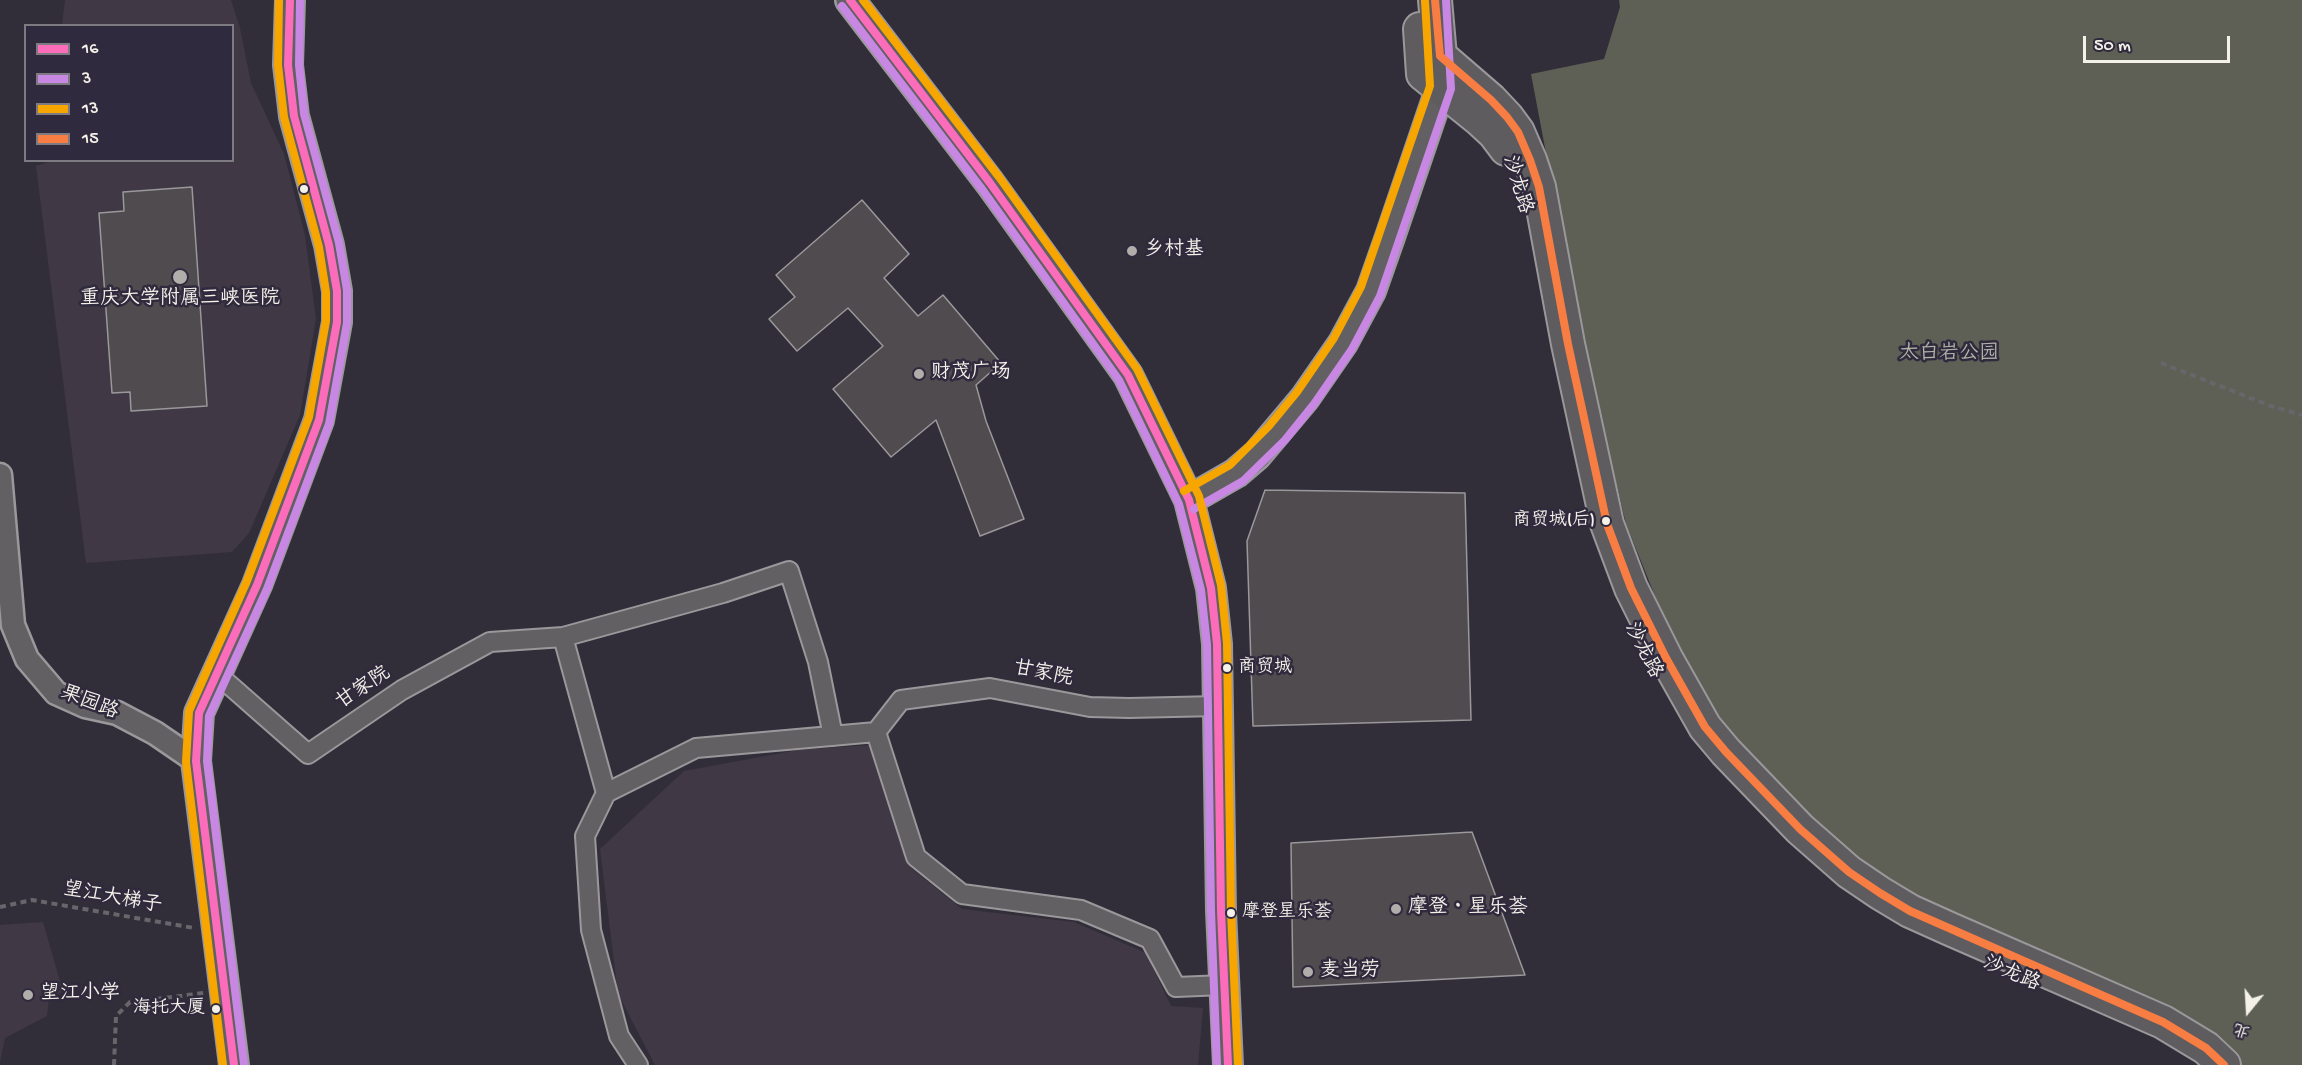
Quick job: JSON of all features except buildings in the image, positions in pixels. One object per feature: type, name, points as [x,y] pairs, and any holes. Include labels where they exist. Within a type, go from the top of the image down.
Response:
[{"type":"highway","points":[[1418,0],[1435,72]]},
{"type":"highway","points":[[1435,0],[1435,72]]},
{"type":"highway","name":"沙龙路","points":[[1435,72],[1504,147],[1522,191],[1574,479],[1586,525],[1617,602],[1670,706],[1696,745],[1722,778],[1790,847],[1874,912],[1916,934],[2117,1021],[2180,1053],[2196,1065]]},
{"type":"highway","name":"沙龙路","points":[[1435,72],[1491,99],[1518,132],[1530,160],[1539,187],[1568,344],[1607,524],[1631,588],[1671,668],[1705,727],[1800,829],[1849,872],[1880,893],[1910,911],[2163,1022],[2206,1048],[2224,1065]]},
{"type":"main road","points":[[234,1065],[196,761],[199,713],[257,585],[319,420],[337,321],[337,291],[329,245],[294,116],[288,65],[290,0]]},
{"type":"main road","points":[[850,0],[990,183],[1128,375],[1190,500],[1211,588],[1217,644],[1221,911],[1228,1065]]},
{"type":"main road","points":[[1190,500],[1236,473],[1257,455],[1305,398],[1343,343],[1371,291],[1423,138],[1435,72]]},
{"type":"main road","points":[[1423,138],[1433,125],[1442,121],[1454,121],[1486,133],[1504,147]]},
{"type":"street","name":"果园路","points":[[0,476],[13,625],[27,659],[56,693],[85,706],[117,713],[155,733],[196,761]]},
{"type":"street","name":"甘家院","points":[[217,674],[308,754],[402,690],[490,642],[563,637],[723,593],[789,571],[818,662],[833,736]]},
{"type":"street","points":[[563,637],[606,793]]},
{"type":"street","name":"甘家院","points":[[876,732],[901,700],[990,688],[1090,707],[1218,706]]},
{"type":"street","points":[[638,1065],[619,1036],[591,930],[585,836],[606,793],[696,748],[876,732],[916,857],[962,894],[1081,910],[1150,939],[1176,987],[1224,985]]},
{"type":"path","points":[[2161,363],[2271,406],[2302,415]]},
{"type":"path","name":"望江大梯子","points":[[0,907],[32,900],[218,933]]},
{"type":"path","points":[[114,1065],[116,1016],[130,1002],[225,991]]},
{"type":"shaded area","name":"重庆大学附属三峡医院","points":[[65,0],[231,0],[240,28],[251,83],[284,154],[305,235],[316,319],[300,415],[249,533],[232,552],[86,563],[36,166],[49,162],[234,162],[234,24],[62,24]]},
{"type":"shaded area","points":[[871,745],[911,868],[962,909],[1074,922],[1146,953],[1171,1006],[1203,1008],[1198,1065],[655,1065],[618,994],[600,849],[684,771],[798,750]]},
{"type":"shaded area","name":"望江小学","points":[[43,922],[63,992],[49,998],[47,1016],[5,1038],[0,1062],[0,925]]},
{"type":"green space","name":"太白岩公园","points":[[1619,0],[2302,0],[2302,1065],[2237,1065],[1913,900],[1844,852],[1723,732],[1672,638],[1626,524],[1581,337],[1531,74],[1604,59],[1620,7]]},
{"type":"transit line","name":"13","points":[[223,1065],[186,762],[189,711],[247,581],[309,417],[326,321],[326,292],[319,247],[284,117],[278,65],[279,0]]},
{"type":"transit line","name":"16","points":[[234,1065],[196,761],[199,713],[257,585],[319,420],[337,322],[337,291],[329,245],[294,116],[288,65],[290,0]]},
{"type":"transit line","name":"3","points":[[244,1064],[207,761],[209,716],[267,589],[329,424],[347,323],[347,290],[339,243],[304,114],[299,65],[300,0]]},
{"type":"transit line","name":"16","points":[[850,0],[990,183],[1128,375],[1189,500],[1211,588],[1217,644],[1221,911],[1228,1065]]},
{"type":"transit line","name":"13","points":[[863,0],[999,177],[1137,369],[1199,496],[1221,585],[1227,643],[1231,911],[1238,1065]]},
{"type":"transit line","name":"15","points":[[1435,0],[1440,56],[1507,117],[1518,132],[1530,160],[1539,187],[1568,344],[1607,524],[1631,588],[1666,658],[1705,727],[1800,829],[1849,872],[1880,893],[1910,911],[2163,1022],[2206,1048],[2224,1065]]},
{"type":"transit line","name":"3","points":[[1194,509],[1243,481],[1285,440],[1314,404],[1352,349],[1380,296],[1451,89],[1446,0]]},
{"type":"transit line","name":"13","points":[[1184,491],[1230,465],[1269,426],[1297,392],[1334,338],[1361,287],[1430,86],[1425,1]]},
{"type":"transit line","name":"3","points":[[842,6],[982,189],[1119,380],[1179,504],[1201,590],[1207,645],[1211,911],[1217,1065]]},
{"type":"place","name":"乡村基","points":[[1132,251]]},
{"type":"place","name":"重庆大学附属三峡医院","points":[[180,277]]},
{"type":"place","name":"财茂广场","points":[[919,374]]},
{"type":"place","name":"商贸城(后)","points":[[1606,521]]},
{"type":"place","name":"商贸城","points":[[1227,668]]},
{"type":"place","name":"摩登・星乐荟","points":[[1396,909]]},
{"type":"place","name":"摩登星乐荟","points":[[1231,913]]},
{"type":"place","name":"麦当劳","points":[[1308,972]]},
{"type":"place","name":"望江小学","points":[[28,995]]},
{"type":"place","name":"海托大厦","points":[[216,1009]]}]
